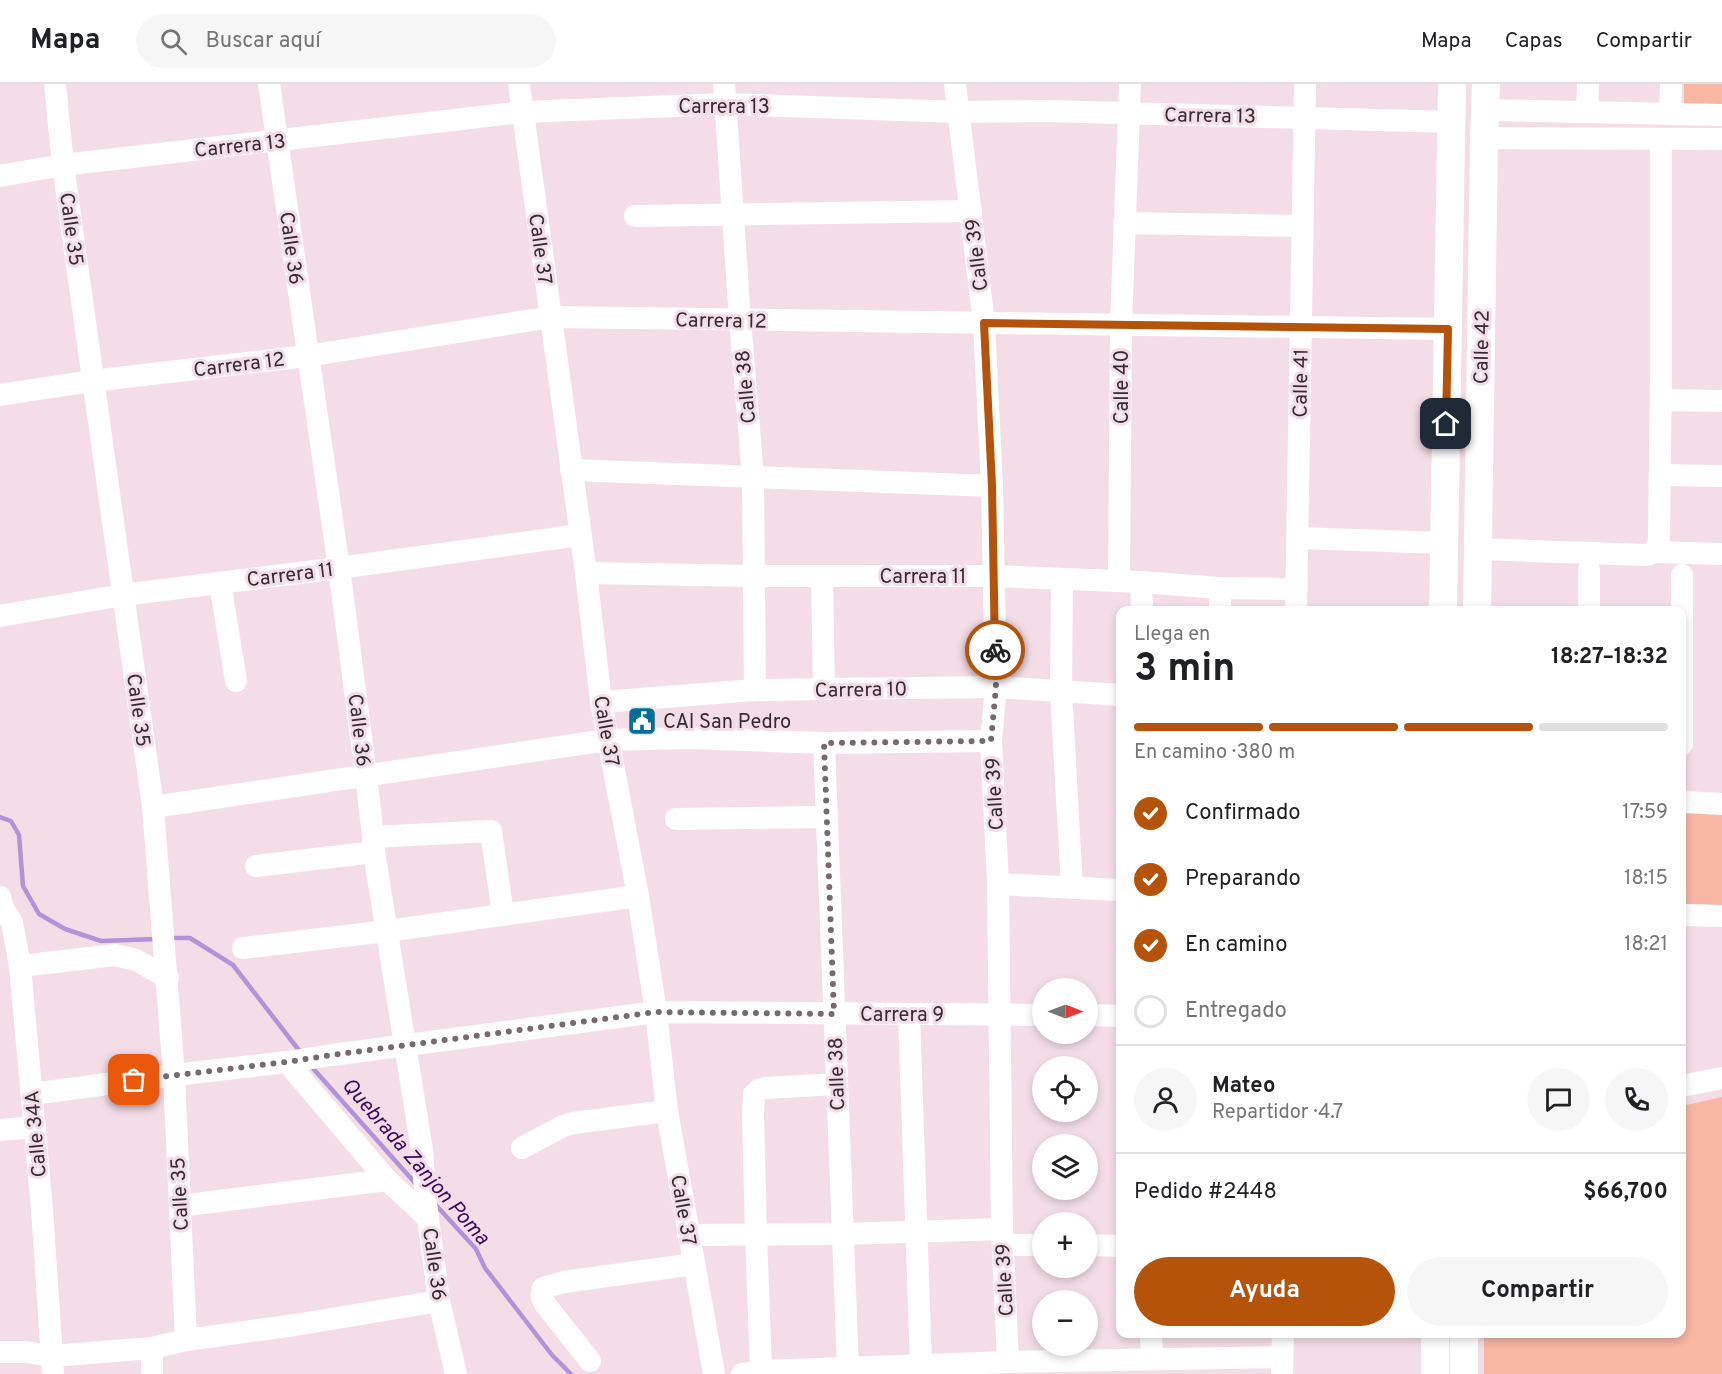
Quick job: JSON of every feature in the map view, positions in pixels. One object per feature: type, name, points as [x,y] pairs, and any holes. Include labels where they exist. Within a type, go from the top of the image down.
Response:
[{"type":"main road","name":"Calle 42","points":[[1443,606],[1452,84]]},
{"type":"main road","name":"Calle 42","points":[[1477,606],[1485,111]]},
{"type":"main road","points":[[1435,1338],[1435,1374]]},
{"type":"main road","points":[[1464,1338],[1464,1374]]},
{"type":"street","name":"Calle 35","points":[[55,84],[63,165],[92,381],[153,807],[168,978],[186,1340]]},
{"type":"street","name":"Calle 36","points":[[269,84],[339,568],[373,844],[422,1150],[427,1211],[439,1301],[456,1374]]},
{"type":"street","name":"Calle 37","points":[[519,84],[586,573],[601,702],[638,896],[656,1012],[667,1111],[714,1374]]},
{"type":"street","name":"Calle 39","points":[[955,84],[984,323],[992,486],[996,687],[991,741],[998,884],[1002,1237],[1008,1362]]},
{"type":"street","name":"Calle 40","points":[[1130,84],[1121,325],[1130,582],[1140,606]]},
{"type":"street","name":"Calle 41","points":[[1296,600],[1305,84]]},
{"type":"street","points":[[1587,112],[1588,84]]},
{"type":"street","points":[[1670,113],[1671,84]]},
{"type":"street","name":"Carrera 13","points":[[0,176],[63,165],[523,112],[725,94],[959,112],[1047,111],[1451,122]]},
{"type":"street","name":"Calle 38","points":[[725,94],[753,477],[755,690]]},
{"type":"street","points":[[1485,111],[1722,115]]},
{"type":"street","points":[[1485,111],[1661,139],[1722,139]]},
{"type":"street","points":[[1478,549],[1645,555],[1657,544],[1661,400],[1661,139]]},
{"type":"street","points":[[635,216],[971,211]]},
{"type":"street","points":[[1124,223],[1302,226]]},
{"type":"street","name":"Carrera 12","points":[[0,395],[92,381],[307,356],[551,317],[1448,329]]},
{"type":"street","points":[[1661,400],[1722,401]]},
{"type":"street","points":[[571,470],[992,486]]},
{"type":"street","points":[[1660,475],[1722,476]]},
{"type":"street","name":"Carrera 11","points":[[0,616],[123,595],[580,535]]},
{"type":"street","points":[[1297,538],[1444,543]]},
{"type":"street","points":[[1657,544],[1722,554]]},
{"type":"street","points":[[1589,570],[1589,606]]},
{"type":"street","name":"Carrera 11","points":[[586,573],[993,576],[1220,588],[1296,600]]},
{"type":"street","points":[[1682,575],[1682,606]]},
{"type":"street","points":[[822,576],[824,689]]},
{"type":"street","points":[[1062,580],[1060,691],[1072,888]]},
{"type":"street","points":[[220,583],[236,681]]},
{"type":"street","points":[[1220,588],[1220,606]]},
{"type":"street","name":"Carrera 10","points":[[601,702],[755,690],[824,689],[996,687],[1116,695]]},
{"type":"street","points":[[153,807],[607,740],[690,738],[824,743],[991,741]]},
{"type":"street","name":"Calle 38","points":[[824,743],[848,1368]]},
{"type":"street","points":[[1686,802],[1722,804]]},
{"type":"street","points":[[676,819],[826,817]]},
{"type":"street","points":[[256,866],[373,844],[491,831],[503,914]]},
{"type":"street","points":[[998,884],[1116,890]]},
{"type":"street","points":[[243,948],[387,931],[638,896]]},
{"type":"street","name":"Calle 34A","points":[[1,904],[12,923],[20,966],[53,1365]]},
{"type":"street","points":[[1686,915],[1722,916]]},
{"type":"street","points":[[20,966],[115,955],[136,960],[168,978]]},
{"type":"street","name":"Carrera 9","points":[[32,1094],[656,1012],[1032,1015]]},
{"type":"street","points":[[909,1014],[921,1365]]},
{"type":"street","points":[[1098,1016],[1116,1016]]},
{"type":"street","points":[[293,1061],[387,1180],[427,1211]]},
{"type":"street","points":[[1686,1085],[1722,1078]]},
{"type":"street","points":[[836,1084],[765,1088],[754,1094],[756,1234],[752,1373],[818,1372],[848,1368],[889,1370],[921,1365],[961,1369],[1008,1362],[1035,1368],[1152,1359],[1282,1366],[1283,1338]]},
{"type":"street","points":[[522,1148],[573,1123],[667,1111]]},
{"type":"street","points":[[0,1130],[35,1127]]},
{"type":"street","points":[[180,1206],[387,1180]]},
{"type":"street","points":[[688,1234],[842,1234],[916,1231],[1002,1237],[1032,1243]]},
{"type":"street","points":[[1098,1245],[1116,1246]]},
{"type":"street","points":[[590,1361],[545,1304],[542,1298],[543,1288],[564,1282],[694,1264]]},
{"type":"street","points":[[0,1352],[26,1352],[53,1365],[186,1340],[296,1325],[439,1301]]},
{"type":"street","points":[[1151,1338],[1152,1359]]},
{"type":"street","points":[[152,1348],[152,1374]]},
{"type":"shaded area","points":[[1684,84],[1722,84],[1722,107],[1684,106]]},
{"type":"shaded area","points":[[1686,810],[1722,811],[1722,905],[1686,904]]},
{"type":"shaded area","points":[[1722,1097],[1722,1374],[1484,1374],[1484,1338],[1686,1338],[1686,1105]]},
{"type":"waterway","name":"Quebrada Zanjon Poma","points":[[0,817],[11,821],[19,835],[23,886],[39,914],[65,929],[101,941],[157,939]]},
{"type":"waterway","name":"Quebrada Zanjon Poma","points":[[169,938],[190,938],[233,965],[301,1053]]},
{"type":"waterway","name":"Quebrada Zanjon Poma","points":[[310,1065],[416,1184]]},
{"type":"waterway","name":"Quebrada Zanjon Poma","points":[[434,1203],[476,1249],[485,1268],[552,1355],[571,1374]]},
{"type":"way so far","points":[[134,1080],[287,1062],[656,1012],[834,1014],[824,743],[991,741],[996,687],[995,650]]},
{"type":"place","name":"CAI San Pedro","points":[[642,721]]},
{"type":"route","points":[[995,650],[992,486],[984,323],[1448,329],[1446,424]]}]
